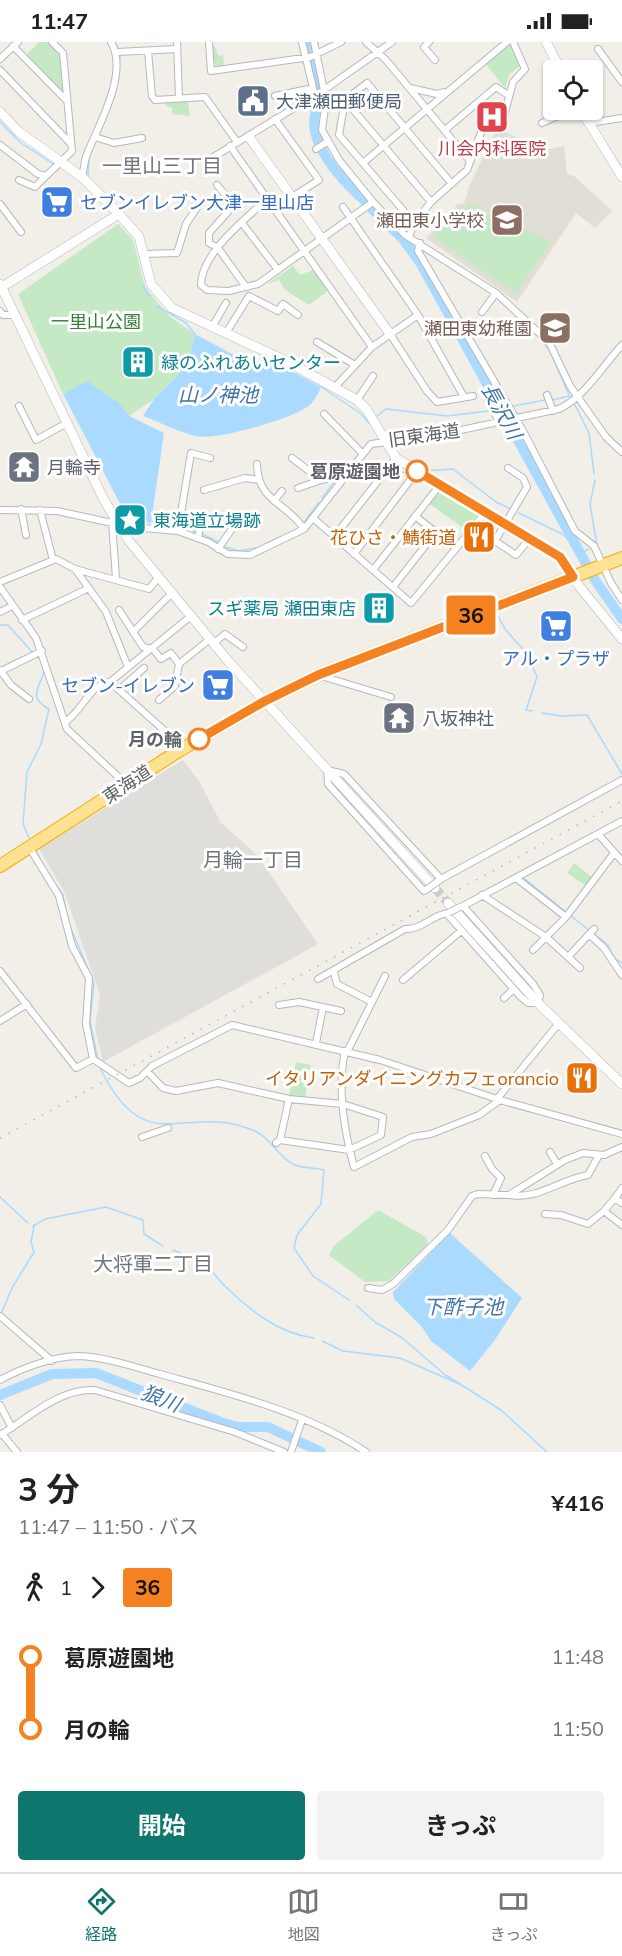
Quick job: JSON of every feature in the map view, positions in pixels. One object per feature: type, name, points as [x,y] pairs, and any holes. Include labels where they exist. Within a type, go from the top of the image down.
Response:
[{"type":"highway","name":"東海道","points":[[0,866],[126,784],[265,701],[318,675],[622,558]]},
{"type":"street","points":[[19,180],[35,187],[72,152],[63,53],[52,42]]},
{"type":"street","points":[[82,177],[86,157],[115,80],[117,52],[111,42]]},
{"type":"street","points":[[126,42],[127,52]]},
{"type":"street","points":[[209,42],[211,70],[318,56],[341,42]]},
{"type":"street","points":[[302,42],[314,92]]},
{"type":"street","points":[[314,42],[326,100],[322,129],[327,142],[373,202],[409,237],[496,292],[549,342],[570,386],[606,437],[622,452]]},
{"type":"street","points":[[366,42],[410,88],[469,160]]},
{"type":"street","points":[[275,96],[324,90],[376,51],[392,42]]},
{"type":"street","points":[[429,42],[424,47],[435,60]]},
{"type":"street","points":[[363,163],[507,42]]},
{"type":"street","points":[[409,237],[414,222],[431,202],[467,171],[469,160],[478,146],[482,130],[504,116],[513,82],[525,69],[513,42]]},
{"type":"street","points":[[546,42],[556,60]]},
{"type":"street","points":[[0,59],[16,44],[67,100]]},
{"type":"street","points":[[117,52],[148,51],[177,46],[179,98]]},
{"type":"street","points":[[598,49],[622,82]]},
{"type":"street","points":[[148,51],[152,96],[155,99],[205,97],[237,142]]},
{"type":"street","points":[[0,70],[71,144]]},
{"type":"street","points":[[414,222],[339,135],[345,100],[367,83],[452,184]]},
{"type":"street","points":[[445,130],[496,87],[508,95]]},
{"type":"street","points":[[410,88],[437,94],[449,90]]},
{"type":"street","points":[[210,159],[314,92]]},
{"type":"street","points":[[345,100],[431,202]]},
{"type":"street","points":[[0,112],[20,132],[82,177],[119,213],[139,237],[151,284],[172,308],[335,387],[357,400],[367,410],[396,458],[560,557],[589,571],[622,600]]},
{"type":"street","points":[[588,123],[622,118]]},
{"type":"street","points":[[275,119],[319,180],[292,197]]},
{"type":"street","points":[[542,123],[549,120]]},
{"type":"street","points":[[586,120],[622,177]]},
{"type":"street","points":[[249,136],[390,334],[427,391],[437,402],[472,396]]},
{"type":"street","points":[[95,137],[114,143],[142,138]]},
{"type":"street","points":[[317,148],[327,142]]},
{"type":"street","points":[[0,145],[38,174],[46,176]]},
{"type":"street","points":[[230,146],[372,347]]},
{"type":"street","points":[[217,185],[234,205],[208,232],[209,243],[218,248],[246,287]]},
{"type":"street","points":[[267,199],[218,248],[207,263],[201,285],[215,292],[258,284],[373,202]]},
{"type":"street","points":[[144,254],[177,253],[186,224],[200,203]]},
{"type":"street","points":[[0,204],[21,232]]},
{"type":"street","points":[[343,207],[418,315],[464,397]]},
{"type":"street","points":[[119,213],[1,285],[115,522],[171,594],[265,701],[435,884],[622,780]]},
{"type":"street","points":[[242,223],[278,270]]},
{"type":"street","points":[[420,243],[418,251],[515,418],[574,531],[594,546],[589,571],[622,639]]},
{"type":"street","points":[[482,312],[496,292]]},
{"type":"street","points":[[226,333],[249,296],[278,311],[283,304],[298,315]]},
{"type":"street","points":[[212,327],[226,303]]},
{"type":"street","points":[[0,311],[3,315],[16,315]]},
{"type":"street","points":[[335,387],[372,347],[418,315]]},
{"type":"street","points":[[317,342],[355,365]]},
{"type":"street","name":"旧東海道","points":[[0,510],[40,510],[178,531],[198,538],[228,554],[250,555],[304,529],[362,453],[376,442],[433,436],[553,411],[569,405],[622,345]]},
{"type":"street","points":[[357,400],[373,376]]},
{"type":"street","points":[[496,386],[485,393],[499,422]]},
{"type":"street","points":[[547,395],[553,411]]},
{"type":"street","points":[[19,406],[36,440],[67,423]]},
{"type":"street","points":[[324,414],[362,453]]},
{"type":"street","points":[[178,531],[191,453],[210,458]]},
{"type":"street","points":[[292,458],[321,480]]},
{"type":"street","points":[[334,537],[396,458]]},
{"type":"street","points":[[258,464],[259,480],[263,492],[298,520],[304,529]]},
{"type":"street","points":[[508,468],[523,478],[527,487],[495,541],[516,555],[530,538]]},
{"type":"street","points":[[354,554],[417,471]]},
{"type":"street","points":[[298,488],[333,477],[340,483]]},
{"type":"street","points":[[204,490],[245,478],[259,480]]},
{"type":"street","points":[[373,570],[440,485]]},
{"type":"street","points":[[274,501],[282,491]]},
{"type":"street","points":[[21,509],[27,535]]},
{"type":"street","points":[[40,510],[53,560]]},
{"type":"street","points":[[313,518],[411,603],[486,512]]},
{"type":"street","points":[[416,516],[456,548]]},
{"type":"street","points":[[115,522],[116,578]]},
{"type":"street","points":[[198,538],[201,523]]},
{"type":"street","points":[[218,549],[236,523]]},
{"type":"street","points":[[393,587],[436,532]]},
{"type":"street","points":[[0,582],[53,560],[75,569],[150,588],[158,578]]},
{"type":"street","points":[[75,569],[106,612],[128,666]]},
{"type":"street","points":[[0,587],[40,651],[67,729],[126,784]]},
{"type":"street","points":[[22,620],[89,588]]},
{"type":"street","points":[[133,632],[171,594]]},
{"type":"street","points":[[0,612],[12,606]]},
{"type":"street","points":[[119,610],[143,647],[152,649],[161,659],[171,653],[178,664],[175,686],[159,700]]},
{"type":"street","points":[[65,722],[73,717],[97,687],[110,682],[191,616]]},
{"type":"street","points":[[178,664],[225,634],[243,646]]},
{"type":"street","points":[[29,699],[0,670],[40,651]]},
{"type":"street","points":[[119,690],[144,668]]},
{"type":"street","points":[[318,675],[391,697]]},
{"type":"street","points":[[110,682],[144,715],[184,748]]},
{"type":"street","points":[[318,979],[334,972],[405,929],[413,930],[447,910],[461,906],[622,821]]},
{"type":"street","points":[[598,834],[622,861]]},
{"type":"street","points":[[29,847],[59,896],[72,945],[89,978],[86,1024],[96,1060],[129,1083],[232,1025],[316,1043],[380,1060],[499,1100],[622,1134]]},
{"type":"street","points":[[533,950],[568,915],[614,853]]},
{"type":"street","points":[[516,878],[568,915]]},
{"type":"street","points":[[482,895],[546,938],[580,968]]},
{"type":"street","points":[[461,906],[533,984],[540,995],[538,1003]]},
{"type":"street","points":[[447,910],[461,931],[514,989],[528,1003],[538,1003]]},
{"type":"street","points":[[447,910],[622,1084]]},
{"type":"street","points":[[403,980],[461,931]]},
{"type":"street","points":[[568,957],[591,932],[622,975]]},
{"type":"street","points":[[0,971],[76,1068],[96,1060]]},
{"type":"street","points":[[334,972],[337,984],[372,1002]]},
{"type":"street","points":[[385,976],[346,1051],[340,1071],[349,1150],[354,1167],[412,1137],[431,1134],[479,1115],[499,1100],[559,1023]]},
{"type":"street","points":[[504,998],[514,989]]},
{"type":"street","points":[[279,1005],[299,1002],[341,1011]]},
{"type":"street","points":[[0,1021],[27,1004]]},
{"type":"street","points":[[316,1043],[323,1007]]},
{"type":"street","points":[[147,1071],[163,1088],[176,1091],[218,1083],[289,1099],[343,1104],[383,1117],[381,1134],[349,1150],[278,1141],[289,1099]]},
{"type":"street","points":[[142,1137],[168,1128]]},
{"type":"street","points":[[509,1195],[557,1164],[583,1153],[600,1155],[622,1147]]},
{"type":"street","points":[[550,1152],[557,1164]]},
{"type":"street","points":[[368,1288],[382,1290],[393,1284],[448,1230],[472,1196],[478,1194],[529,1197],[565,1180],[588,1175],[600,1155]]},
{"type":"street","points":[[485,1156],[492,1169],[501,1178],[493,1195]]},
{"type":"street","points":[[545,1214],[561,1215],[588,1224],[604,1211],[622,1188]]},
{"type":"street","points":[[615,1198],[622,1203]]},
{"type":"street","points":[[604,1211],[622,1225]]},
{"type":"street","points":[[0,1316],[52,1361]]},
{"type":"street","points":[[0,1380],[52,1361],[81,1356],[182,1380],[302,1420],[366,1452]]},
{"type":"street","points":[[18,1452],[1,1435],[31,1413],[77,1390],[95,1390],[234,1432],[289,1452],[302,1420]]},
{"type":"street","points":[[1,1407],[12,1428]]},
{"type":"shaded area","name":"瀬田東小学校","points":[[497,128],[530,144],[537,151],[564,146],[567,174],[574,176],[612,211],[595,228],[576,213],[517,302],[426,238],[458,204],[464,204],[470,184]]},
{"type":"shaded area","points":[[183,760],[199,781],[221,823],[257,855],[318,944],[103,1062],[95,1028],[100,995],[64,891],[39,849]]},
{"type":"green space","points":[[39,42],[49,42],[63,53],[64,95],[27,54]]},
{"type":"green space","points":[[509,42],[520,66],[509,75],[505,88],[484,62]]},
{"type":"green space","points":[[211,45],[214,45],[219,56],[223,55],[224,66],[214,63]]},
{"type":"green space","points":[[188,101],[190,116],[172,114],[172,108],[166,106],[166,103]]},
{"type":"green space","points":[[470,203],[551,242],[516,293],[432,236]]},
{"type":"green space","name":"一里山公園","points":[[118,224],[133,240],[145,287],[169,316],[195,334],[187,366],[154,399],[129,416],[120,404],[87,382],[63,394],[18,294]]},
{"type":"green space","points":[[293,266],[300,275],[313,270],[330,289],[309,305],[285,290],[279,280],[267,284]]},
{"type":"green space","points":[[437,492],[476,513],[477,516],[465,529],[428,503]]},
{"type":"green space","points":[[574,863],[592,877],[585,885],[567,873]]},
{"type":"green space","points":[[296,1062],[311,1065],[305,1099],[289,1096]]},
{"type":"green space","points":[[378,1210],[426,1237],[428,1244],[389,1281],[365,1282],[329,1255],[335,1245]]},
{"type":"water","name":"山ノ神池","points":[[195,334],[232,354],[295,373],[321,387],[310,405],[295,414],[267,424],[218,435],[196,436],[143,416],[154,399],[187,366]]},
{"type":"water","points":[[87,381],[120,404],[129,416],[164,433],[151,523],[137,521],[126,515],[63,394]]},
{"type":"water","name":"下酢子池","points":[[450,1233],[522,1298],[494,1341],[470,1371],[431,1341],[422,1327],[394,1299],[393,1292]]},
{"type":"waterway","points":[[115,42],[118,48]]},
{"type":"waterway","name":"長沢川","points":[[308,42],[318,88]]},
{"type":"waterway","points":[[119,67],[120,56]]},
{"type":"waterway","name":"長沢川","points":[[319,94],[314,122],[319,144],[340,176],[365,201]]},
{"type":"waterway","points":[[0,122],[20,142],[53,164]]},
{"type":"waterway","points":[[88,176],[89,157]]},
{"type":"waterway","name":"長沢川","points":[[372,209],[403,239],[421,264],[595,580],[622,619]]},
{"type":"waterway","name":"長沢川","points":[[407,242],[414,247]]},
{"type":"waterway","points":[[423,251],[438,259]]},
{"type":"waterway","points":[[143,285],[150,297]]},
{"type":"waterway","points":[[157,306],[186,323],[195,334]]},
{"type":"waterway","points":[[541,339],[550,351],[570,397]]},
{"type":"waterway","points":[[321,387],[360,413],[369,423]]},
{"type":"waterway","points":[[552,400],[569,396]]},
{"type":"waterway","points":[[514,406],[545,400]]},
{"type":"waterway","points":[[575,405],[589,433],[594,474]]},
{"type":"waterway","name":"長沢川","points":[[497,409],[503,408]]},
{"type":"waterway","points":[[377,416],[386,409],[447,416],[489,411]]},
{"type":"waterway","points":[[424,471],[453,469],[496,502],[511,509]]},
{"type":"waterway","points":[[389,473],[411,472]]},
{"type":"waterway","points":[[339,476],[342,473]]},
{"type":"waterway","points":[[354,474],[379,473]]},
{"type":"waterway","points":[[595,480],[590,504],[597,545]]},
{"type":"waterway","points":[[322,498],[334,482]]},
{"type":"waterway","points":[[305,521],[319,502]]},
{"type":"waterway","points":[[519,513],[562,534],[581,551]]},
{"type":"waterway","points":[[152,521],[174,525]]},
{"type":"waterway","points":[[183,527],[197,532]]},
{"type":"waterway","points":[[202,534],[219,542]]},
{"type":"waterway","points":[[265,544],[280,537]]},
{"type":"waterway","points":[[226,547],[239,551],[256,548]]},
{"type":"waterway","points":[[581,553],[589,549]]},
{"type":"waterway","points":[[498,616],[505,629],[528,655],[537,677],[526,710],[532,711]]},
{"type":"waterway","points":[[0,625],[8,625],[32,652]]},
{"type":"waterway","points":[[29,838],[23,824],[27,772],[41,744],[49,709],[42,705],[37,696],[44,671]]},
{"type":"waterway","points":[[542,713],[561,716],[587,715],[622,774]]},
{"type":"waterway","points":[[36,851],[44,866]]},
{"type":"waterway","points":[[525,879],[566,912]]},
{"type":"waterway","points":[[56,885],[63,895],[67,917]]},
{"type":"waterway","points":[[570,915],[590,931]]},
{"type":"waterway","points":[[69,924],[94,983],[90,1021],[98,1060]]},
{"type":"waterway","points":[[594,934],[608,945],[614,958],[622,963]]},
{"type":"waterway","points":[[100,1068],[117,1097],[134,1114],[151,1122],[230,1123],[261,1134],[293,1164],[324,1170],[321,1204],[297,1235],[294,1248],[313,1276],[349,1300]]},
{"type":"waterway","points":[[0,1197],[28,1223]]},
{"type":"waterway","points":[[33,1226],[45,1219],[106,1207],[143,1220],[144,1234],[163,1246]]},
{"type":"waterway","points":[[1,1314],[12,1288],[34,1252],[31,1242],[34,1226]]},
{"type":"waterway","points":[[173,1250],[207,1266],[223,1285],[266,1320],[289,1331],[314,1338]]},
{"type":"waterway","points":[[356,1305],[375,1322],[401,1337],[444,1374],[501,1410],[547,1452]]},
{"type":"waterway","points":[[322,1341],[343,1351],[400,1358],[457,1383]]},
{"type":"waterway","name":"狼川","points":[[0,1395],[52,1374],[96,1373],[223,1423],[238,1427],[268,1427],[321,1452]]},
{"type":"tunnel","points":[[435,888],[448,903]]},
{"type":"railway","points":[[0,1138],[622,801]]},
{"type":"bus line","name":"36","points":[[199,739],[265,701],[318,675],[573,577],[560,557],[417,471]]},
{"type":"place","name":"大津瀬田郵便局","points":[[253,101]]},
{"type":"place","name":"川会内科医院","points":[[492,117]]},
{"type":"place","name":"セブンイレブン大津一里山店","points":[[57,202]]},
{"type":"place","name":"瀬田東小学校","points":[[507,220]]},
{"type":"place","name":"瀬田東幼稚園","points":[[555,328]]},
{"type":"place","name":"緑のふれあいセンター","points":[[138,362]]},
{"type":"place","name":"月輪寺","points":[[24,467]]},
{"type":"place","name":"葛原遊園地","points":[[417,471]]},
{"type":"place","name":"東海道立場跡","points":[[130,520]]},
{"type":"place","name":"花ひさ・鯖街道","points":[[479,537]]},
{"type":"place","name":"スギ薬局 瀬田東店","points":[[379,608]]},
{"type":"place","name":"アル・プラザ","points":[[556,626]]},
{"type":"place","name":"セブン-イレブン","points":[[218,685]]},
{"type":"place","name":"八坂神社","points":[[399,718]]},
{"type":"place","name":"月の輪","points":[[199,739]]},
{"type":"place","name":"イタリアンダイニングカフェorancio","points":[[582,1078]]},
{"type":"district","name":"一里山三丁目","points":[[162,165]]},
{"type":"district","name":"月輪一丁目","points":[[253,859]]},
{"type":"district","name":"大将軍二丁目","points":[[153,1263]]}]
